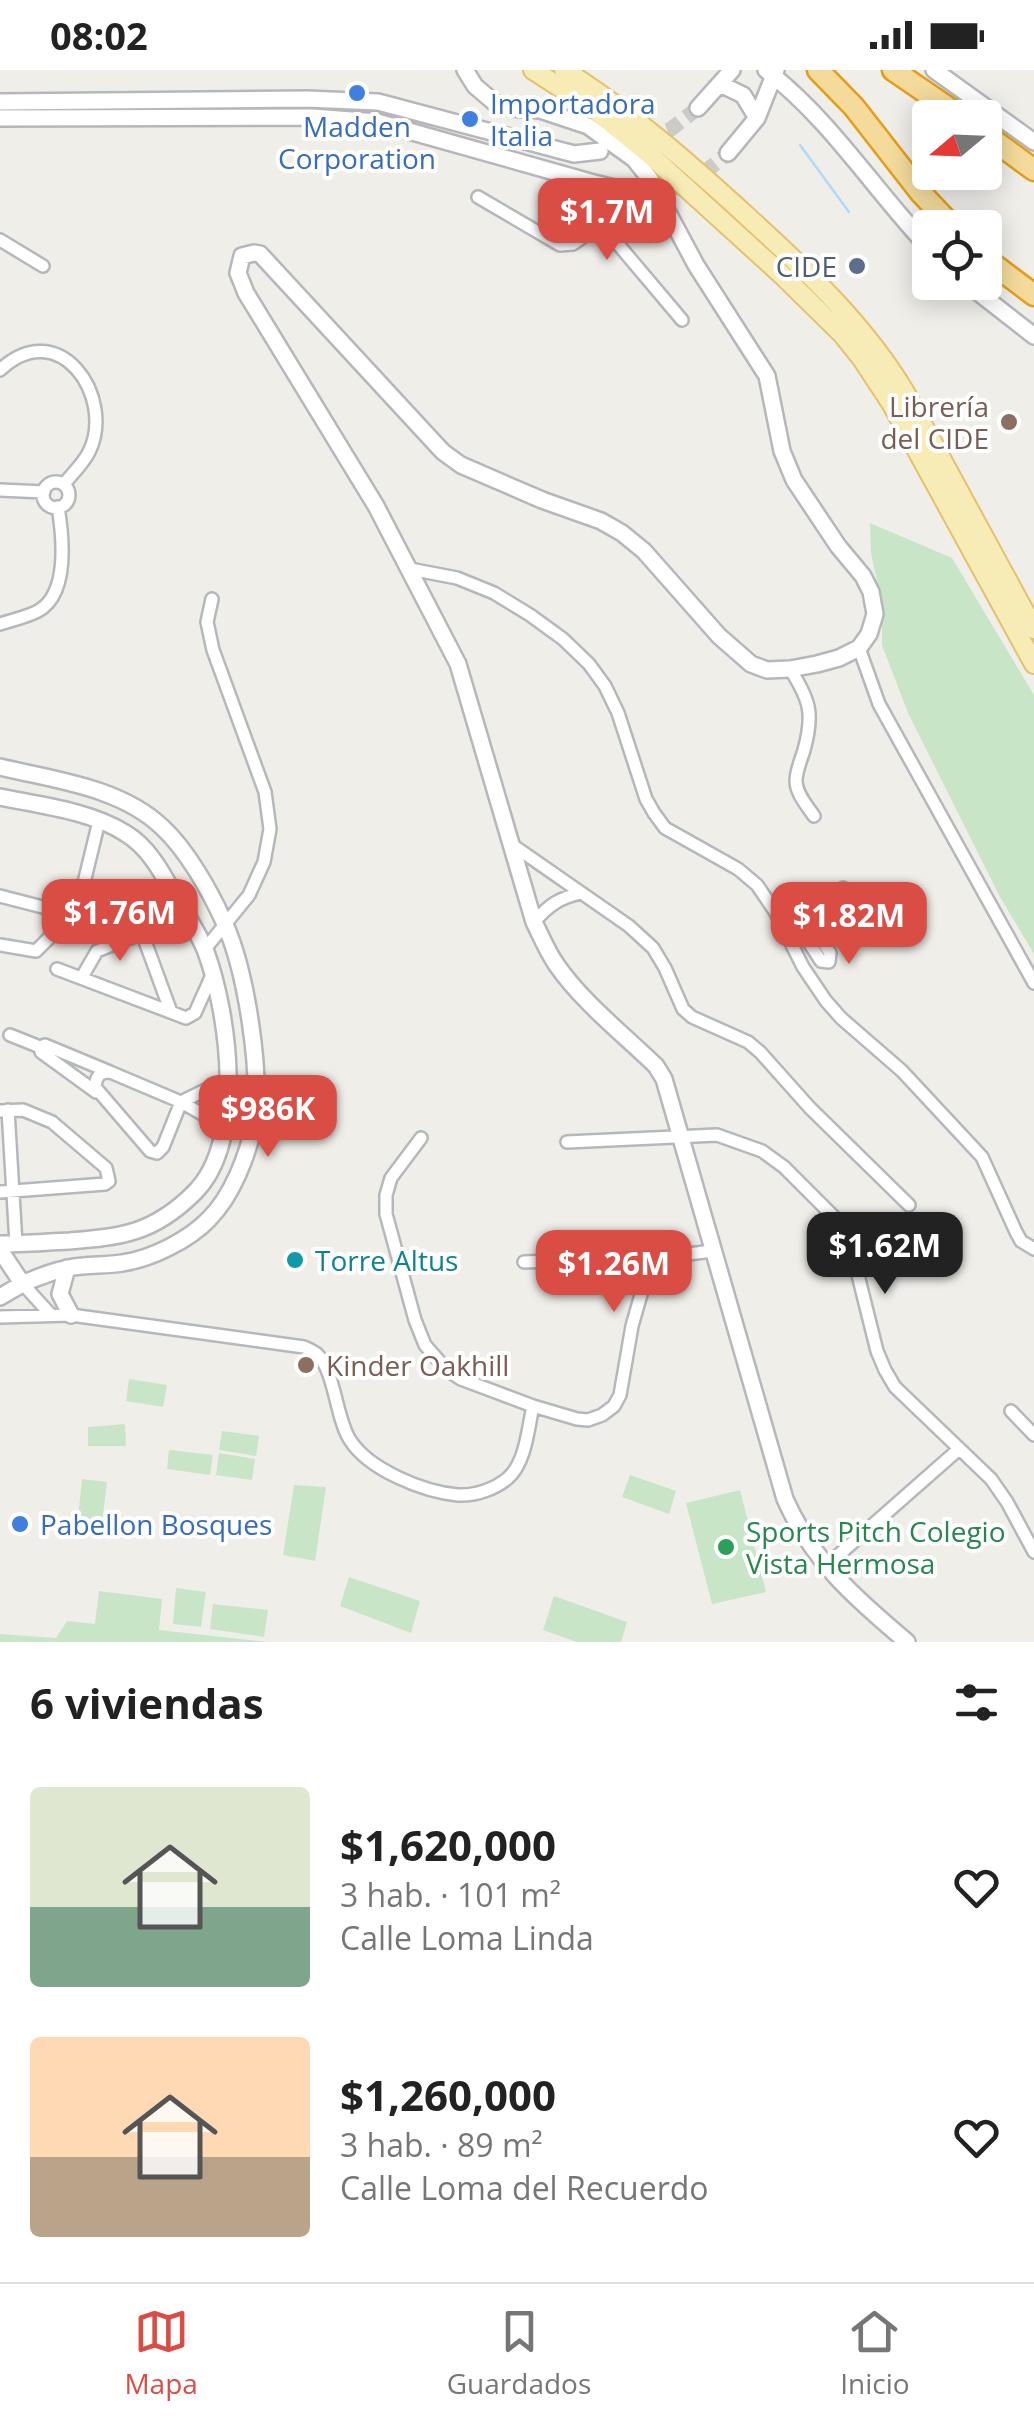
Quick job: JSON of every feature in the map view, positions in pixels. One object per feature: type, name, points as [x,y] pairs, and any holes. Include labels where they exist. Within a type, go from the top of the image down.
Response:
[{"type":"highway","points":[[818,70],[854,107],[937,210]]},
{"type":"highway","points":[[893,70],[937,100]]},
{"type":"highway","points":[[1002,146],[1034,170]]},
{"type":"highway","points":[[1002,271],[1034,296]]},
{"type":"main road","points":[[533,70],[595,110],[650,154],[842,334],[891,403],[1034,664]]},
{"type":"main road","points":[[564,70],[646,127],[684,159],[797,262],[873,343],[906,394],[1034,628]]},
{"type":"street","points":[[698,108],[732,70]]},
{"type":"street","points":[[934,70],[1034,142]]},
{"type":"street","points":[[466,71],[475,86],[496,104],[567,118],[598,133],[634,159],[650,178],[696,265],[767,376],[782,450],[794,480],[871,592],[874,614],[860,648],[839,658],[790,669],[767,670],[751,664],[644,551],[622,534],[601,521],[460,465],[442,452],[265,259],[254,253],[242,256],[238,274],[246,294],[376,506],[458,664],[534,922],[556,965],[656,1066],[664,1079],[785,1499],[807,1543],[826,1566],[864,1606],[907,1642]]},
{"type":"street","points":[[728,153],[756,118],[772,72],[842,142],[912,229]]},
{"type":"street","points":[[720,84],[744,94],[756,118]]},
{"type":"street","points":[[540,110],[551,92]]},
{"type":"street","points":[[0,118],[72,108],[307,99],[378,102],[574,154],[600,151]]},
{"type":"street","points":[[348,120],[349,101]]},
{"type":"street","points":[[0,102],[377,122],[639,194]]},
{"type":"street","points":[[590,182],[590,197],[601,224],[682,320]]},
{"type":"street","points":[[478,197],[560,245],[572,244],[601,224]]},
{"type":"street","points":[[0,240],[43,266]]},
{"type":"street","points":[[988,300],[1034,336]]},
{"type":"street","points":[[0,370],[28,351],[44,350],[77,368],[88,386],[95,411],[94,433],[88,453],[64,484]]},
{"type":"street","points":[[48,484],[64,484],[69,498],[58,508],[50,506],[44,500],[48,484]]},
{"type":"street","points":[[0,490],[44,492]]},
{"type":"street","points":[[0,624],[36,612],[52,595],[63,558],[58,508]]},
{"type":"street","points":[[410,569],[457,578],[494,593],[530,615],[576,652],[605,686],[654,813],[666,828],[738,869],[757,885],[803,966],[834,1009],[902,1071],[982,1158],[1016,1232],[1034,1250]]},
{"type":"street","points":[[204,948],[249,895],[264,862],[270,829],[265,792],[214,650],[207,622],[212,599]]},
{"type":"street","points":[[860,648],[879,704],[1034,983]]},
{"type":"street","points":[[790,669],[806,694],[810,714],[796,779],[798,790],[814,816]]},
{"type":"street","points":[[0,767],[131,804],[162,827],[188,857],[225,924],[238,966],[255,1074],[254,1120],[248,1147],[227,1194],[209,1219],[163,1251],[121,1264],[67,1268],[22,1283],[0,1298]]},
{"type":"street","points":[[0,797],[99,821],[125,832],[144,849],[204,948],[223,1022],[228,1079],[225,1127],[216,1162],[208,1177],[182,1203],[152,1225],[113,1238],[5,1246]]},
{"type":"street","points":[[0,945],[36,951],[64,924],[80,900],[99,821]]},
{"type":"street","points":[[511,844],[630,926],[653,948],[683,1009],[760,1052],[810,1108],[909,1205]]},
{"type":"street","points":[[787,934],[796,930],[804,934],[822,961],[829,962],[830,953],[815,924],[842,888]]},
{"type":"street","points":[[534,922],[549,905],[580,893]]},
{"type":"street","points":[[0,896],[58,911],[71,910]]},
{"type":"street","points":[[82,977],[97,951],[142,933],[170,1012]]},
{"type":"street","points":[[57,968],[186,1018],[195,1013],[212,975]]},
{"type":"street","points":[[10,1035],[40,1047],[44,1045],[181,1102],[225,1127]]},
{"type":"street","points":[[40,1047],[41,1052],[96,1092],[153,1153],[163,1147],[181,1102],[228,1079]]},
{"type":"street","points":[[96,1092],[97,1076],[110,1072]]},
{"type":"street","points":[[6,1192],[105,1184],[109,1175],[106,1168],[52,1122],[23,1110],[4,1111],[5,1246],[22,1283],[51,1315]]},
{"type":"street","points":[[567,1142],[718,1135],[762,1151],[784,1166],[840,1222],[850,1243],[884,1370],[896,1387],[991,1479],[1034,1552]]},
{"type":"street","points":[[421,1138],[391,1178],[386,1195],[390,1234],[425,1345],[446,1370],[461,1379],[577,1420],[602,1415],[620,1395],[642,1291],[666,1257]]},
{"type":"street","points":[[163,1251],[158,1233],[203,1196],[208,1177]]},
{"type":"street","points":[[113,1238],[119,1247],[121,1264]]},
{"type":"street","points":[[94,1240],[94,1266]]},
{"type":"street","points":[[524,1262],[666,1257],[712,1250]]},
{"type":"street","points":[[67,1268],[60,1294],[71,1315]]},
{"type":"street","points":[[0,1318],[71,1315],[304,1346],[317,1354],[325,1366],[348,1438],[361,1454],[418,1486],[459,1495],[480,1493],[510,1476],[519,1463],[533,1406]]},
{"type":"street","points":[[1011,1411],[1034,1435]]},
{"type":"street","points":[[826,1566],[958,1449]]},
{"type":"green space","points":[[870,523],[952,558],[1034,695],[1034,954],[1000,897],[908,713],[882,645],[882,604],[871,553]]},
{"type":"green space","points":[[129,1379],[167,1385],[163,1407],[126,1401]]},
{"type":"green space","points":[[125,1424],[126,1446],[88,1446],[88,1427]]},
{"type":"green space","points":[[222,1431],[259,1436],[256,1456],[219,1450]]},
{"type":"green space","points":[[169,1450],[213,1455],[210,1475],[167,1469]]},
{"type":"green space","points":[[219,1453],[255,1459],[252,1480],[216,1475]]},
{"type":"green space","points":[[630,1475],[676,1491],[669,1514],[622,1497]]},
{"type":"green space","points":[[82,1479],[107,1482],[101,1531],[77,1527]]},
{"type":"green space","points":[[294,1485],[326,1487],[315,1561],[283,1555]]},
{"type":"green space","name":"Sports Pitch Colegio Vista Hermosa","points":[[740,1490],[766,1592],[712,1604],[686,1503]]},
{"type":"green space","points":[[349,1577],[420,1601],[411,1633],[340,1606]]},
{"type":"green space","points":[[176,1588],[206,1592],[201,1627],[173,1624]]},
{"type":"green space","points":[[99,1591],[162,1599],[159,1630],[267,1642],[0,1642],[0,1634],[56,1638],[67,1621],[95,1624]]},
{"type":"green space","points":[[554,1596],[627,1622],[621,1642],[577,1642],[543,1630]]},
{"type":"green space","points":[[213,1604],[268,1610],[264,1637],[210,1629]]},
{"type":"waterway","points":[[800,145],[849,212]]},
{"type":"tunnel","points":[[646,139],[671,129],[698,108]]},
{"type":"tunnel","points":[[639,194],[687,183],[728,153]]},
{"type":"place","name":"Madden Corporation","points":[[357,93]]},
{"type":"place","name":"Importadora Italia","points":[[470,119]]},
{"type":"place","name":"CIDE","points":[[857,266]]},
{"type":"place","name":"Librería del CIDE","points":[[1009,422]]},
{"type":"place","name":"Torre Altus","points":[[295,1260]]},
{"type":"place","name":"Kinder Oakhill","points":[[306,1365]]},
{"type":"place","name":"Pabellon Bosques","points":[[20,1524]]},
{"type":"place","name":"Sports Pitch Colegio Vista Hermosa","points":[[726,1547]]}]
